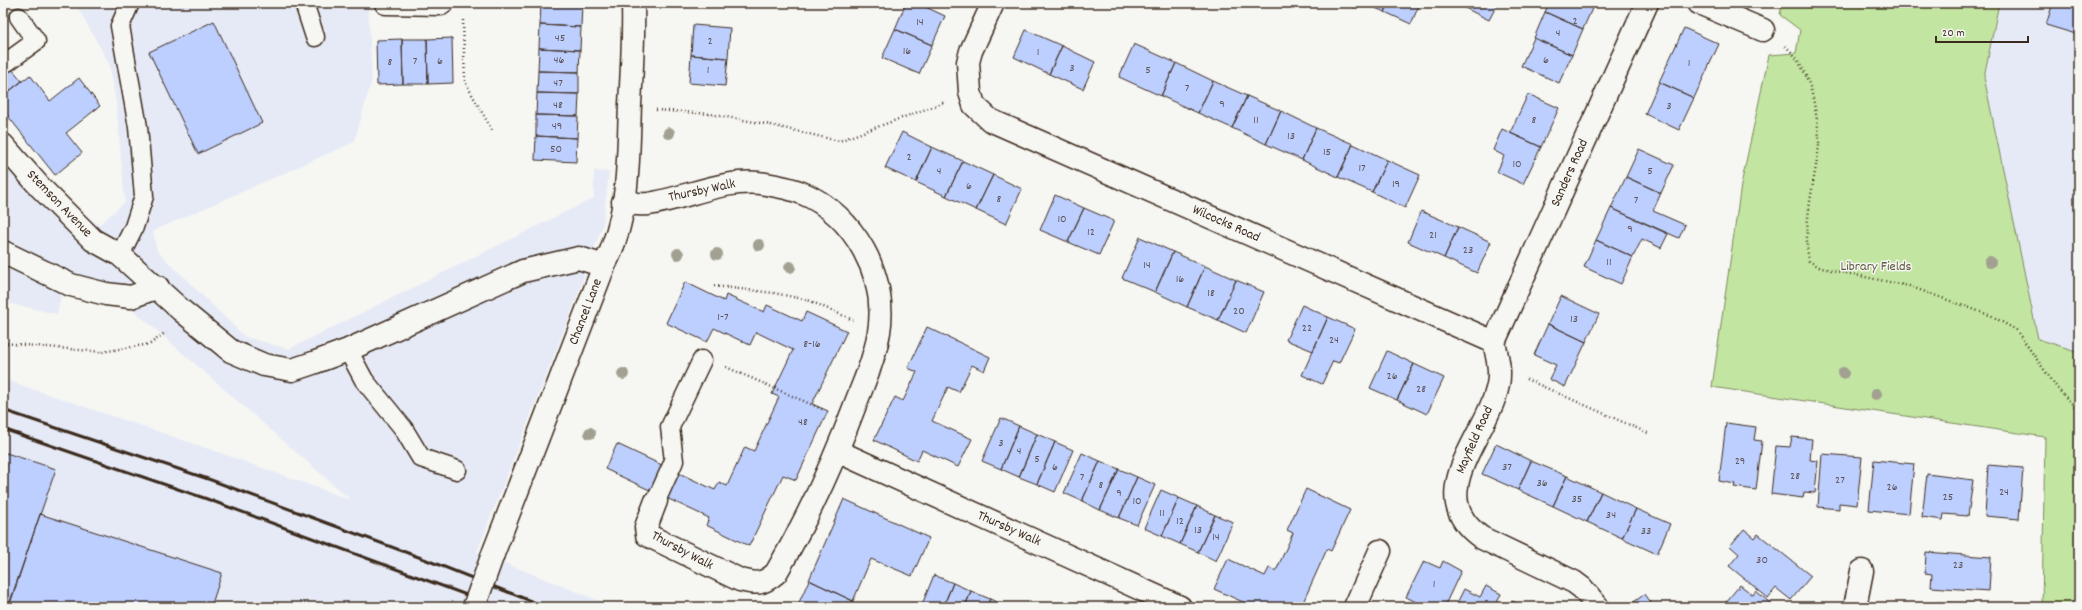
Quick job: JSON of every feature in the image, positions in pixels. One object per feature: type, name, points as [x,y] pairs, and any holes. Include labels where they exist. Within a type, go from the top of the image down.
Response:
[{"type":"street","points":[[386,3],[442,3]]},
{"type":"street","name":"Chancel Lane","points":[[474,607],[604,266],[613,250],[619,230],[628,172],[633,3]]},
{"type":"street","points":[[970,92],[968,62],[971,51],[993,3]]},
{"type":"street","name":"Sanders Road","points":[[1494,342],[1647,3]]},
{"type":"street","points":[[1699,3],[1763,30]]},
{"type":"street","name":"Wilcocks Road","points":[[970,92],[974,105],[990,120],[1494,342]]},
{"type":"street","name":"Stemson Avenue","points":[[3,145],[40,187],[93,240],[120,255],[158,287],[181,310],[231,351],[264,365],[292,370],[348,350],[523,271],[579,258],[604,266]]},
{"type":"street","name":"Thursby Walk","points":[[623,202],[647,204],[727,184],[748,182],[767,184],[802,193],[824,206],[844,223],[859,241],[870,263],[880,302],[879,332],[871,367],[837,451],[776,573],[766,581],[755,584],[740,580],[647,535],[646,527],[656,501]]},
{"type":"street","points":[[3,252],[71,285],[106,294],[131,296],[158,287]]},
{"type":"street","name":"Mayfield Road","points":[[1494,342],[1499,367],[1496,392],[1458,477],[1456,496],[1460,515],[1472,530],[1482,538],[1574,582],[1582,588],[1598,607]]},
{"type":"street","name":"Thursby Walk","points":[[837,451],[1180,607]]},
{"type":"street","points":[[1354,607],[1380,551]]},
{"type":"street","points":[[1855,607],[1862,571]]},
{"type":"lane","points":[[120,255],[134,227],[144,196],[138,127],[120,26],[130,3]]},
{"type":"lane","points":[[304,3],[315,37]]},
{"type":"lane","points":[[6,62],[36,42],[19,17]]},
{"type":"lane","points":[[348,350],[364,380],[403,428],[421,458],[457,470]]},
{"type":"lane","points":[[656,501],[674,461],[670,427],[702,360]]},
{"type":"path","points":[[463,19],[465,82],[492,130]]},
{"type":"path","points":[[1763,30],[1792,51],[1809,81],[1819,143],[1812,186],[1807,248],[1810,260],[1821,268],[1909,286],[1992,316],[2016,330],[2058,389],[2079,411]]},
{"type":"path","points":[[630,109],[710,114],[771,125],[839,141],[970,92]]},
{"type":"path","points":[[714,286],[774,293],[808,300],[879,332]]},
{"type":"path","points":[[3,343],[102,352],[124,350],[150,344],[167,331],[181,310]]},
{"type":"path","points":[[702,360],[724,366],[825,410]]},
{"type":"path","points":[[1499,367],[1650,434]]},
{"type":"shaded area","points":[[75,3],[368,3],[372,79],[354,142],[153,231],[157,251],[245,337],[289,349],[594,198],[594,171],[609,172],[603,224],[572,310],[477,552],[615,607],[3,607],[3,379],[215,451],[351,500],[131,308],[61,295],[57,314],[3,302],[3,141],[76,209],[99,225],[125,202],[116,101],[109,63]]},
{"type":"shaded area","points":[[1999,3],[2079,3],[2079,352],[2038,339],[1984,77]]},
{"type":"green space","name":"Library Fields","points":[[1782,3],[1999,3],[1984,77],[2038,339],[2079,352],[2079,607],[2042,607],[2045,437],[1712,387],[1741,185],[1769,55],[1796,53],[1800,30],[1780,15]]},
{"type":"building","points":[[541,3],[582,4],[581,27],[540,25]]},
{"type":"building","points":[[906,3],[917,3],[945,16],[932,45],[895,29]]},
{"type":"building","points":[[1344,3],[1357,3],[1355,8]]},
{"type":"building","points":[[1363,3],[1389,3],[1385,12]]},
{"type":"building","points":[[1389,3],[1420,3],[1411,24],[1385,12]]},
{"type":"building","points":[[1454,3],[1467,3],[1465,8]]},
{"type":"building","points":[[1467,3],[1498,3],[1489,20],[1465,8]]},
{"type":"building","points":[[1549,3],[1594,4],[1583,29],[1545,12]]},
{"type":"building","points":[[2053,3],[2079,3],[2079,35],[2046,25]]},
{"type":"building","points":[[1545,12],[1583,29],[1572,55],[1534,38]]},
{"type":"building","points":[[214,21],[262,123],[198,154],[149,52]]},
{"type":"building","points":[[540,25],[581,27],[580,50],[539,48]]},
{"type":"building","points":[[693,25],[730,28],[728,58],[691,55]]},
{"type":"building","points":[[1684,28],[1719,44],[1694,98],[1659,82]]},
{"type":"building","points":[[895,29],[932,45],[919,74],[882,58]]},
{"type":"building","points":[[1026,30],[1062,46],[1049,74],[1014,57]]},
{"type":"building","points":[[452,38],[453,83],[428,84],[427,39]]},
{"type":"building","points":[[1534,38],[1572,55],[1559,83],[1521,66]]},
{"type":"building","points":[[402,39],[403,84],[377,85],[376,40]]},
{"type":"building","points":[[402,39],[427,39],[428,84],[403,84]]},
{"type":"building","points":[[1134,44],[1176,63],[1161,96],[1119,77]]},
{"type":"building","points":[[1062,46],[1095,62],[1083,89],[1049,74]]},
{"type":"building","points":[[539,48],[580,50],[579,72],[538,71]]},
{"type":"building","points":[[691,55],[728,58],[725,86],[689,83]]},
{"type":"building","points":[[3,58],[22,81],[3,96]]},
{"type":"building","points":[[1176,63],[1213,81],[1198,113],[1161,96]]},
{"type":"building","points":[[538,71],[579,72],[579,94],[537,93]]},
{"type":"building","points":[[30,75],[50,101],[79,78],[100,106],[66,133],[82,153],[55,175],[3,110],[3,96]]},
{"type":"building","points":[[1213,81],[1247,96],[1232,128],[1198,113]]},
{"type":"building","points":[[1659,82],[1694,98],[1679,130],[1645,114]]},
{"type":"building","points":[[537,93],[579,94],[578,116],[536,115]]},
{"type":"building","points":[[1528,94],[1559,108],[1541,147],[1510,133]]},
{"type":"building","points":[[1247,96],[1281,111],[1266,144],[1232,128]]},
{"type":"building","points":[[1281,111],[1316,128],[1302,160],[1266,144]]},
{"type":"building","points":[[536,115],[578,116],[577,138],[536,136]]},
{"type":"building","points":[[1316,128],[1353,144],[1338,177],[1302,160]]},
{"type":"building","points":[[1502,129],[1541,147],[1523,184],[1497,172],[1504,156],[1493,150]]},
{"type":"building","points":[[902,132],[932,147],[916,182],[885,168]]},
{"type":"building","points":[[536,136],[577,138],[576,162],[535,160]]},
{"type":"building","points":[[1353,144],[1387,160],[1372,192],[1338,177]]},
{"type":"building","points":[[932,147],[963,161],[946,196],[916,182]]},
{"type":"building","points":[[1639,149],[1674,165],[1661,193],[1626,177]]},
{"type":"building","points":[[1387,160],[1420,175],[1405,208],[1372,192]]},
{"type":"building","points":[[963,161],[993,175],[976,210],[946,196]]},
{"type":"building","points":[[993,175],[1022,189],[1006,224],[976,210]]},
{"type":"building","points":[[1626,177],[1661,193],[1653,211],[1685,225],[1679,238],[1611,208]]},
{"type":"building","points":[[1055,195],[1084,208],[1068,242],[1040,230]]},
{"type":"building","points":[[1084,208],[1114,221],[1099,255],[1068,242]]},
{"type":"building","points":[[1611,208],[1668,234],[1661,248],[1642,239],[1633,257],[1596,240]]},
{"type":"building","points":[[1421,211],[1458,227],[1444,258],[1408,242]]},
{"type":"building","points":[[1458,227],[1491,242],[1477,273],[1444,258]]},
{"type":"building","points":[[1140,237],[1173,252],[1155,292],[1122,278]]},
{"type":"building","points":[[1596,240],[1633,257],[1621,284],[1584,267]]},
{"type":"building","points":[[1173,252],[1205,266],[1187,307],[1155,292]]},
{"type":"building","points":[[1205,266],[1236,280],[1218,320],[1187,307]]},
{"type":"building","points":[[1236,280],[1264,292],[1246,333],[1218,320]]},
{"type":"building","points":[[685,282],[724,301],[726,295],[764,312],[767,305],[802,321],[806,312],[847,331],[812,404],[828,411],[796,480],[783,475],[749,546],[706,525],[709,518],[605,469],[617,444],[715,490],[719,482],[727,486],[745,447],[754,451],[779,397],[772,394],[793,350],[756,332],[750,345],[714,328],[707,342],[666,323]]},
{"type":"building","points":[[1561,296],[1599,314],[1586,342],[1548,324]]},
{"type":"building","points":[[1302,305],[1328,317],[1313,351],[1286,340]]},
{"type":"building","points":[[1328,317],[1355,329],[1339,363],[1333,361],[1322,384],[1302,375]]},
{"type":"building","points":[[1548,324],[1586,342],[1565,387],[1549,379],[1556,365],[1534,355]]},
{"type":"building","points":[[927,327],[990,357],[984,371],[972,365],[959,392],[948,387],[932,421],[972,439],[958,467],[922,450],[917,461],[874,440],[895,397],[903,401],[917,372],[908,368]]},
{"type":"building","points":[[1387,351],[1414,364],[1397,400],[1370,388]]},
{"type":"building","points":[[1414,364],[1444,378],[1427,414],[1397,400]]},
{"type":"building","points":[[1001,418],[1019,426],[1001,469],[982,461]]},
{"type":"building","points":[[1726,423],[1756,427],[1754,440],[1762,441],[1756,490],[1734,487],[1735,484],[1719,481]]},
{"type":"building","points":[[1019,426],[1037,434],[1019,477],[1001,469]]},
{"type":"building","points":[[1037,434],[1055,442],[1037,484],[1019,477]]},
{"type":"building","points":[[1792,437],[1812,439],[1810,460],[1818,461],[1815,493],[1804,492],[1803,498],[1771,494],[1776,446],[1790,447]]},
{"type":"building","points":[[1055,442],[1073,450],[1055,492],[1037,484]]},
{"type":"building","points":[[1496,444],[1531,461],[1518,490],[1482,474]]},
{"type":"building","points":[[3,452],[56,469],[8,607],[3,607]]},
{"type":"building","points":[[1082,453],[1100,461],[1082,501],[1064,493]]},
{"type":"building","points":[[1822,454],[1862,457],[1857,505],[1839,503],[1839,509],[1818,507]]},
{"type":"building","points":[[1874,460],[1914,464],[1909,514],[1869,510]]},
{"type":"building","points":[[1100,461],[1119,469],[1100,510],[1082,501]]},
{"type":"building","points":[[1531,461],[1567,476],[1553,506],[1518,490]]},
{"type":"building","points":[[1988,465],[2023,468],[2019,519],[1985,516]]},
{"type":"building","points":[[1119,469],[1137,477],[1119,518],[1100,510]]},
{"type":"building","points":[[1927,474],[1973,480],[1968,516],[1944,514],[1943,520],[1922,517]]},
{"type":"building","points":[[1567,476],[1601,492],[1587,522],[1553,506]]},
{"type":"building","points":[[1137,477],[1155,485],[1137,525],[1119,518]]},
{"type":"building","points":[[1306,489],[1350,510],[1331,551],[1327,549],[1301,607],[1254,607],[1214,589],[1228,559],[1265,576],[1269,568],[1276,571],[1293,533],[1287,530]]},
{"type":"building","points":[[1161,490],[1179,498],[1162,536],[1144,528]]},
{"type":"building","points":[[1601,492],[1636,509],[1622,538],[1587,522]]},
{"type":"building","points":[[1179,498],[1197,506],[1180,544],[1162,536]]},
{"type":"building","points":[[844,499],[929,538],[912,576],[871,559],[853,601],[809,580]]},
{"type":"building","points":[[1197,506],[1215,515],[1198,552],[1180,544]]},
{"type":"building","points":[[1636,509],[1670,524],[1657,554],[1622,538]]},
{"type":"building","points":[[40,514],[222,573],[211,607],[9,607]]},
{"type":"building","points":[[1215,515],[1233,522],[1216,561],[1198,552]]},
{"type":"building","points":[[1744,529],[1755,538],[1758,534],[1811,576],[1791,600],[1776,588],[1768,598],[1729,566],[1739,554],[1730,546]]},
{"type":"building","points":[[1926,552],[1991,557],[1989,591],[1931,587],[1932,574],[1925,573]]},
{"type":"building","points":[[1424,561],[1440,568],[1443,561],[1461,571],[1444,607],[1426,607],[1406,597]]},
{"type":"building","points":[[934,575],[953,583],[943,607],[921,607]]},
{"type":"building","points":[[809,580],[853,601],[850,607],[797,607]]},
{"type":"building","points":[[953,583],[971,591],[965,607],[943,607]]},
{"type":"building","points":[[1740,585],[1753,595],[1756,591],[1775,607],[1732,607],[1726,602]]},
{"type":"building","points":[[1486,586],[1501,594],[1495,607],[1455,607],[1464,589],[1480,597]]},
{"type":"building","points":[[971,591],[990,599],[986,607],[965,607]]},
{"type":"building","points":[[1645,594],[1654,607],[1627,607]]},
{"type":"building","points":[[990,599],[1008,607],[986,607]]},
{"type":"building","points":[[1512,601],[1526,607],[1509,607]]},
{"type":"building","points":[[1937,602],[2002,606],[1937,607]]},
{"type":"railway","points":[[3,410],[211,480],[424,559],[546,607]]},
{"type":"railway","points":[[3,429],[207,499],[499,607]]}]
